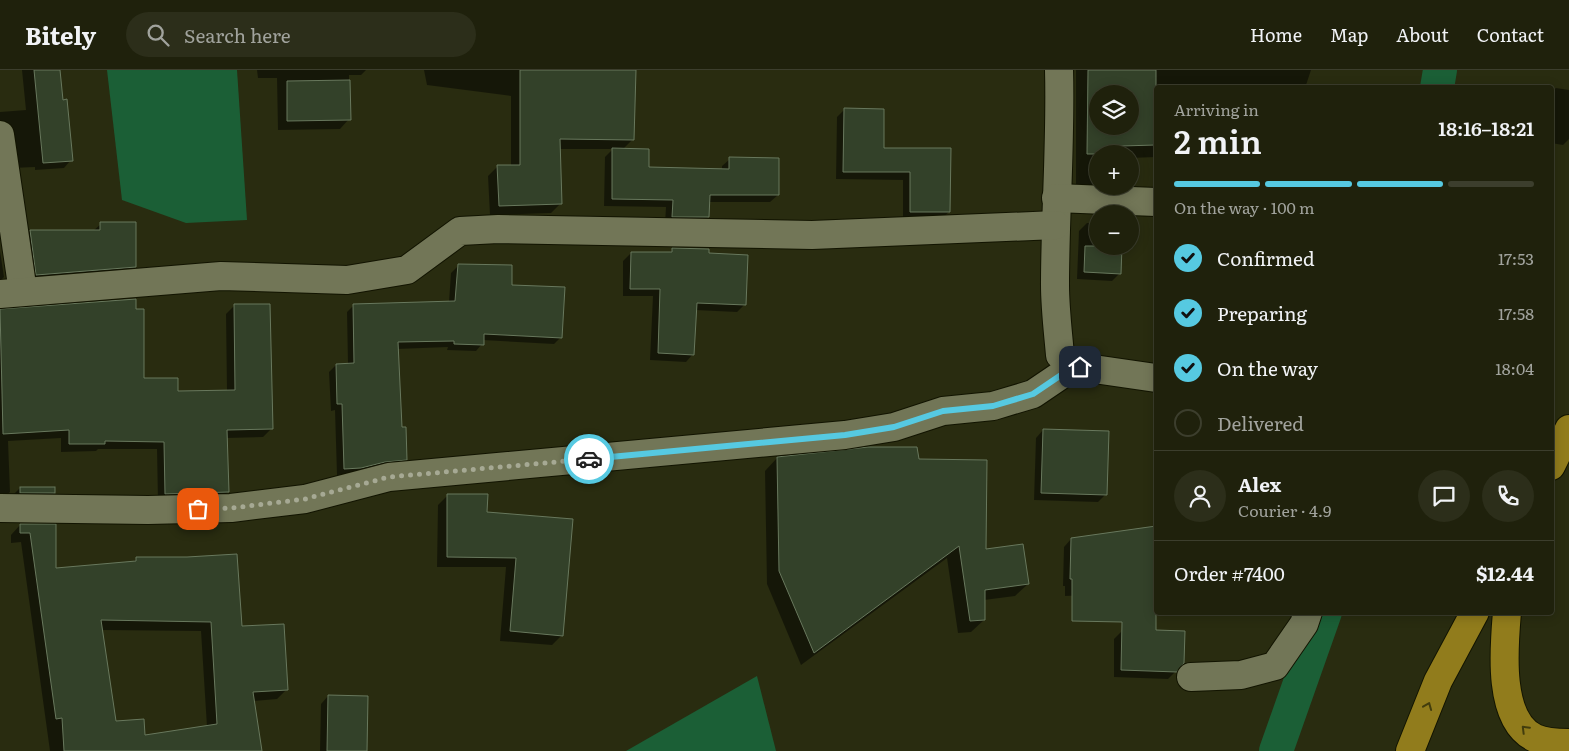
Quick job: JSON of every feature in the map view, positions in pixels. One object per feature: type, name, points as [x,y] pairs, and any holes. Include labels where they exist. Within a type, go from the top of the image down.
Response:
[{"type":"highway","points":[[1554,458],[1562,435]]},
{"type":"highway","points":[[1410,751],[1438,681],[1473,615]]},
{"type":"highway","points":[[1506,615],[1504,663],[1510,707],[1521,727],[1534,738],[1552,743],[1569,743]]},
{"type":"street","points":[[1058,70],[1060,108],[1055,288],[1060,354],[1080,367],[1154,378]]},
{"type":"street","points":[[0,135],[12,293],[221,276],[347,280],[407,270],[460,231],[498,229],[812,235],[1056,225]]},
{"type":"street","points":[[1056,198],[1154,202]]},
{"type":"street","points":[[0,508],[148,510],[232,508],[305,499],[389,477],[845,435],[894,427],[943,411],[993,406],[1033,394],[1064,373],[1080,367]]},
{"type":"street","points":[[1191,677],[1241,675],[1275,666],[1304,624],[1307,615]]},
{"type":"shaded area","points":[[107,70],[237,70],[247,220],[186,223],[122,200]]},
{"type":"shaded area","points":[[757,676],[776,751],[626,751]]},
{"type":"building","points":[[34,70],[60,70],[63,100],[67,99],[73,161],[43,163]]},
{"type":"building","points":[[520,70],[636,70],[634,140],[560,139],[562,204],[499,206],[497,165],[520,165]]},
{"type":"building","points":[[1088,70],[1156,70],[1156,85],[1154,85],[1154,145],[1089,145],[1089,154],[1087,154]]},
{"type":"building","points":[[350,80],[351,120],[287,121],[287,81]]},
{"type":"building","points":[[844,108],[884,109],[884,148],[951,148],[950,212],[910,212],[910,172],[843,172]]},
{"type":"building","points":[[612,148],[649,149],[649,167],[729,169],[729,157],[779,158],[779,195],[710,195],[709,217],[672,217],[673,200],[612,199]]},
{"type":"building","points":[[100,222],[136,222],[136,267],[36,275],[30,230],[100,230]]},
{"type":"building","points":[[1085,246],[1089,246],[1089,255],[1122,255],[1121,274],[1084,272]]},
{"type":"building","points":[[672,248],[709,249],[709,253],[748,255],[746,305],[697,303],[694,355],[658,353],[660,289],[630,289],[631,252],[672,252]]},
{"type":"building","points":[[458,264],[512,265],[512,285],[565,287],[562,338],[484,334],[484,345],[454,344],[454,341],[398,342],[402,427],[406,427],[407,460],[344,469],[342,404],[337,404],[336,364],[354,363],[353,304],[455,301]]},
{"type":"building","points":[[136,299],[136,309],[144,309],[144,378],[178,378],[178,391],[235,390],[234,304],[270,304],[273,429],[227,430],[229,492],[165,494],[164,442],[105,441],[105,444],[69,444],[69,430],[3,434],[0,309]]},
{"type":"building","points":[[1043,429],[1109,431],[1107,495],[1041,493]]},
{"type":"building","points":[[868,447],[917,447],[919,459],[987,460],[986,549],[1023,544],[1029,584],[985,590],[985,620],[970,621],[959,546],[814,653],[779,571],[777,457]]},
{"type":"building","points":[[20,487],[55,487],[55,493],[20,493]]},
{"type":"building","points":[[447,494],[488,494],[487,512],[573,519],[563,636],[510,631],[516,558],[447,557]]},
{"type":"building","points":[[20,524],[56,524],[56,568],[136,561],[136,557],[187,557],[237,554],[242,626],[284,624],[288,690],[253,692],[262,751],[64,751],[62,718],[56,719],[30,533],[20,533]],"holes":[[[101,620],[211,622],[217,724],[145,735],[144,719],[116,721]]]},
{"type":"building","points":[[1154,526],[1154,615],[1156,615],[1156,630],[1185,631],[1184,663],[1177,672],[1121,670],[1122,622],[1072,621],[1071,538]]},
{"type":"building","points":[[328,695],[368,696],[367,751],[327,751]]},
{"type":"waterway","points":[[1438,85],[1440,70]]},
{"type":"waterway","points":[[1276,751],[1324,615]]},
{"type":"way so far","points":[[198,509],[232,508],[305,499],[389,477],[589,459]]},
{"type":"route","points":[[589,459],[845,435],[894,427],[943,411],[993,406],[1033,394],[1064,373],[1080,367]]}]
